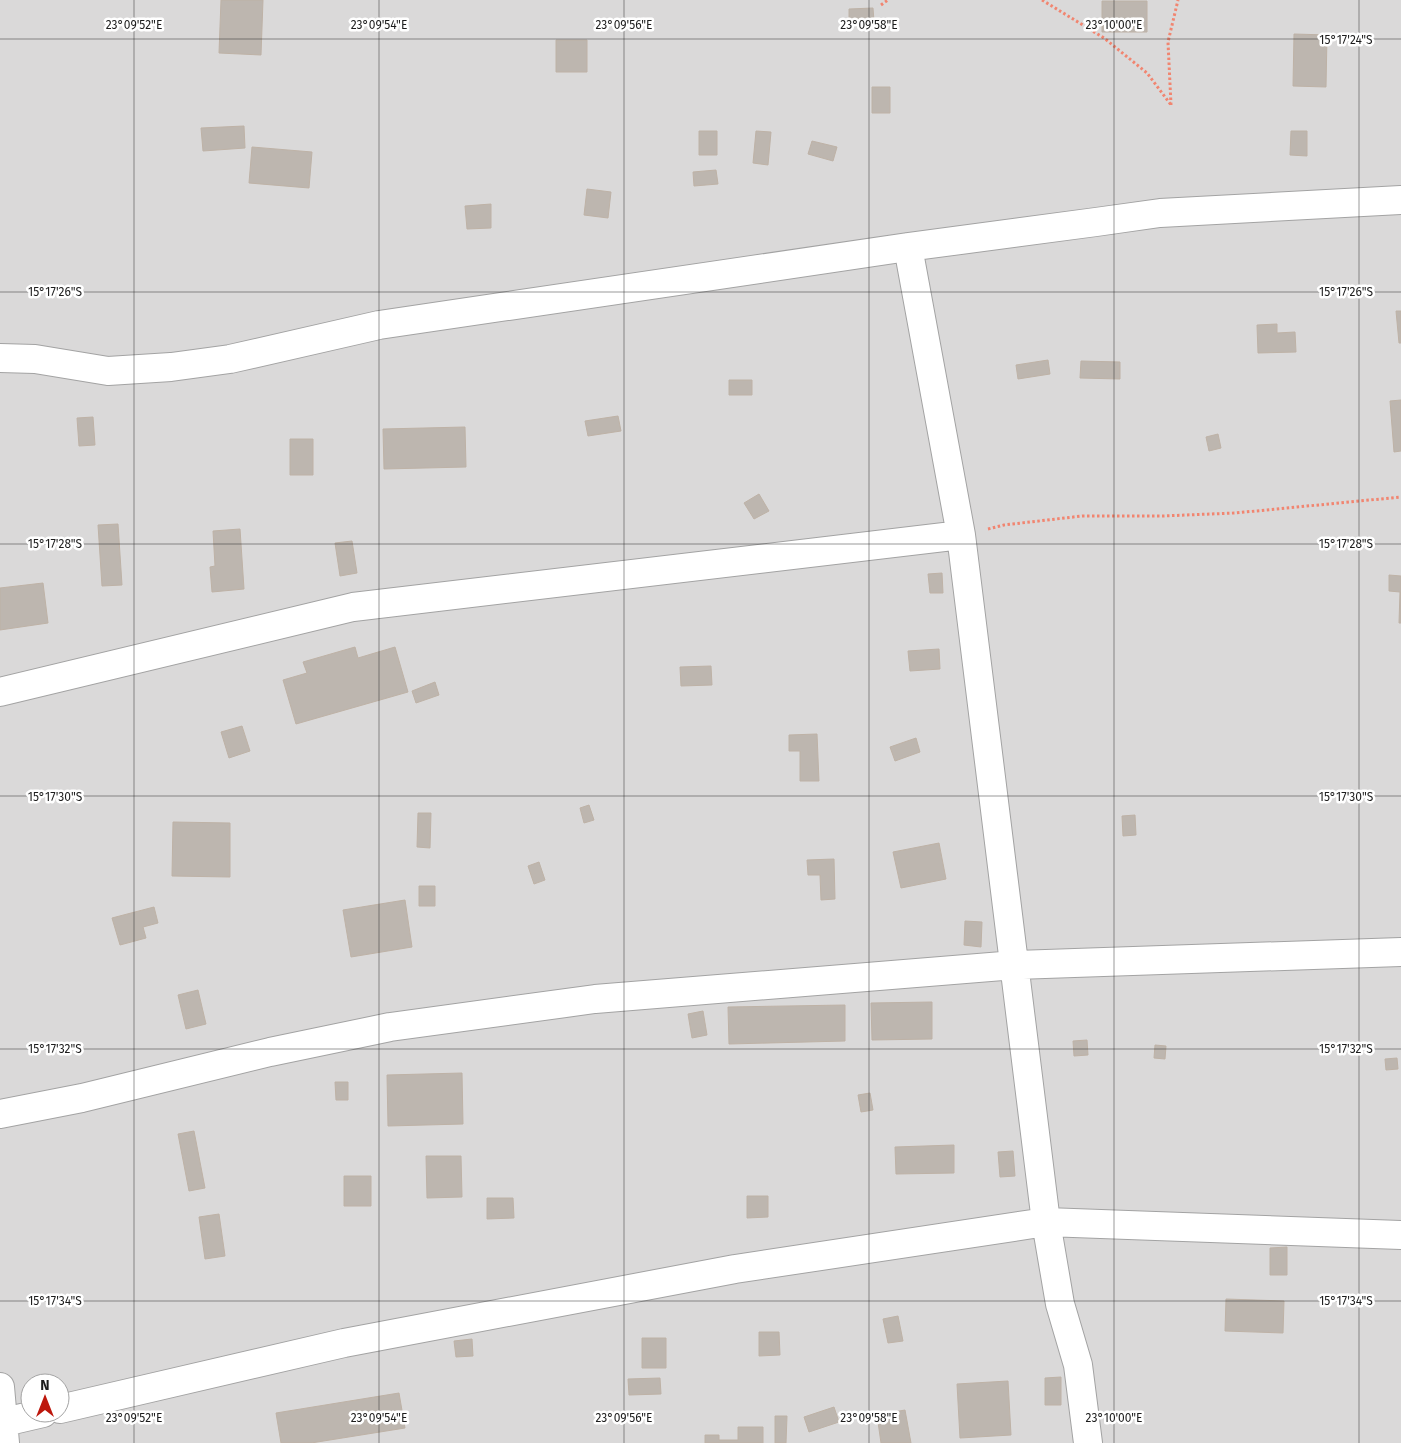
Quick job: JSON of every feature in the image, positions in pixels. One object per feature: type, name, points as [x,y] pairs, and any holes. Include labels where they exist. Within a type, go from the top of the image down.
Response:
[{"type":"street","points":[[0,358],[35,359],[108,371],[171,367],[230,359],[380,325],[908,247],[1160,213],[1401,200]]},
{"type":"street","points":[[908,247],[961,535],[1046,1222],[1060,1304],[1078,1365],[1088,1443]]},
{"type":"street","points":[[0,692],[352,607],[961,535]]},
{"type":"street","points":[[0,1114],[82,1098],[270,1052],[390,1027],[596,999],[1015,965],[1401,952]]},
{"type":"street","points":[[70,1407],[344,1343],[705,1275],[1046,1222],[1401,1235]]},
{"type":"street","points":[[0,1386],[3,1429],[20,1422]]},
{"type":"path","points":[[881,5],[888,0]]},
{"type":"path","points":[[1042,0],[1104,38],[1146,73],[1171,105],[1168,42],[1178,0]]},
{"type":"path","points":[[961,535],[1004,525],[1082,516],[1235,514],[1401,497]]},
{"type":"shaded area","points":[[0,0],[1401,0],[1401,1443],[0,1443]]},
{"type":"building","points":[[221,0],[263,0],[261,55],[219,53]]},
{"type":"building","points":[[1102,1],[1147,1],[1147,32],[1102,32]]},
{"type":"building","points":[[873,8],[874,21],[849,23],[849,9]]},
{"type":"building","points":[[1294,34],[1327,35],[1326,87],[1293,86]]},
{"type":"building","points":[[556,40],[587,40],[587,72],[556,72]]},
{"type":"building","points":[[872,87],[890,87],[890,113],[872,113]]},
{"type":"building","points":[[244,126],[245,148],[203,151],[201,128]]},
{"type":"building","points":[[699,131],[717,131],[717,155],[699,155]]},
{"type":"building","points":[[756,131],[771,132],[768,165],[753,163]]},
{"type":"building","points":[[1291,131],[1307,131],[1307,156],[1290,155]]},
{"type":"building","points":[[812,141],[837,147],[833,161],[808,154]]},
{"type":"building","points":[[252,147],[312,152],[309,188],[249,183]]},
{"type":"building","points":[[716,170],[718,184],[694,186],[693,172]]},
{"type":"building","points":[[587,189],[611,192],[608,218],[584,215]]},
{"type":"building","points":[[491,204],[491,228],[467,229],[465,206]]},
{"type":"building","points":[[1396,311],[1401,311],[1401,343],[1399,343]]},
{"type":"building","points":[[1277,324],[1277,333],[1295,332],[1296,352],[1258,353],[1257,325]]},
{"type":"building","points":[[1048,360],[1050,374],[1018,379],[1016,365]]},
{"type":"building","points":[[1081,361],[1120,362],[1120,379],[1080,378]]},
{"type":"building","points":[[729,380],[752,380],[752,395],[729,395]]},
{"type":"building","points":[[1401,400],[1401,451],[1394,452],[1390,401]]},
{"type":"building","points":[[618,416],[621,431],[588,436],[585,421]]},
{"type":"building","points":[[93,417],[95,445],[79,446],[77,418]]},
{"type":"building","points":[[465,427],[466,467],[384,469],[383,429]]},
{"type":"building","points":[[1218,434],[1221,448],[1209,451],[1206,437]]},
{"type":"building","points":[[290,439],[313,439],[313,475],[290,475]]},
{"type":"building","points":[[759,494],[769,511],[754,519],[744,503]]},
{"type":"building","points":[[118,524],[122,585],[102,586],[98,525]]},
{"type":"building","points":[[240,529],[244,589],[212,592],[210,567],[215,566],[213,531]]},
{"type":"building","points":[[352,541],[357,573],[340,576],[335,543]]},
{"type":"building","points":[[942,573],[943,593],[930,593],[928,574]]},
{"type":"building","points":[[1389,575],[1401,576],[1401,623],[1399,623],[1400,592],[1389,591]]},
{"type":"building","points":[[43,583],[48,623],[0,630],[0,588]]},
{"type":"building","points":[[355,647],[358,658],[395,647],[408,692],[296,724],[283,680],[307,673],[303,662]]},
{"type":"building","points":[[939,649],[940,669],[910,671],[908,651]]},
{"type":"building","points":[[711,666],[712,685],[681,686],[680,667]]},
{"type":"building","points":[[435,682],[439,695],[416,703],[412,691]]},
{"type":"building","points":[[242,726],[250,751],[229,758],[221,732]]},
{"type":"building","points":[[817,734],[819,781],[800,781],[800,751],[789,751],[789,735]]},
{"type":"building","points":[[916,738],[920,752],[895,761],[890,747]]},
{"type":"building","points":[[589,805],[594,820],[584,823],[580,808]]},
{"type":"building","points":[[418,813],[431,813],[430,848],[417,847]]},
{"type":"building","points":[[1135,815],[1136,835],[1123,836],[1122,816]]},
{"type":"building","points":[[173,822],[230,823],[230,877],[172,876]]},
{"type":"building","points":[[939,843],[946,879],[901,888],[893,852]]},
{"type":"building","points":[[834,859],[835,899],[821,900],[820,875],[808,875],[807,860]]},
{"type":"building","points":[[539,862],[545,880],[534,884],[528,866]]},
{"type":"building","points":[[419,886],[435,886],[435,906],[419,906]]},
{"type":"building","points":[[405,900],[412,947],[351,957],[343,910]]},
{"type":"building","points":[[154,907],[158,923],[143,927],[146,938],[120,945],[112,918]]},
{"type":"building","points":[[965,921],[982,922],[981,947],[964,945]]},
{"type":"building","points":[[198,990],[206,1024],[186,1029],[178,995]]},
{"type":"building","points":[[932,1002],[932,1039],[872,1040],[871,1003]]},
{"type":"building","points":[[845,1005],[845,1041],[729,1044],[728,1007]]},
{"type":"building","points":[[703,1011],[707,1035],[692,1038],[688,1014]]},
{"type":"building","points":[[1087,1040],[1088,1055],[1074,1056],[1073,1041]]},
{"type":"building","points":[[1155,1045],[1166,1046],[1165,1059],[1154,1058]]},
{"type":"building","points":[[1397,1058],[1398,1069],[1386,1070],[1385,1059]]},
{"type":"building","points":[[462,1073],[463,1124],[388,1126],[387,1075]]},
{"type":"building","points":[[335,1082],[348,1082],[348,1100],[336,1100]]},
{"type":"building","points":[[870,1093],[873,1110],[861,1112],[858,1095]]},
{"type":"building","points":[[194,1131],[205,1188],[189,1191],[178,1134]]},
{"type":"building","points":[[954,1145],[954,1173],[896,1174],[895,1147]]},
{"type":"building","points":[[1013,1151],[1015,1176],[1000,1177],[998,1152]]},
{"type":"building","points":[[426,1156],[461,1156],[462,1197],[427,1198]]},
{"type":"building","points":[[344,1176],[371,1176],[371,1206],[344,1206]]},
{"type":"building","points":[[747,1196],[768,1196],[768,1217],[747,1218]]},
{"type":"building","points":[[487,1198],[513,1198],[514,1218],[487,1219]]},
{"type":"building","points":[[219,1214],[225,1256],[205,1259],[199,1217]]},
{"type":"building","points":[[1287,1247],[1287,1275],[1270,1275],[1270,1248]]},
{"type":"building","points":[[1226,1299],[1284,1301],[1283,1333],[1225,1331]]},
{"type":"building","points":[[898,1316],[903,1341],[888,1343],[883,1319]]},
{"type":"building","points":[[759,1332],[779,1332],[780,1355],[759,1356]]},
{"type":"building","points":[[642,1338],[666,1338],[666,1368],[642,1368]]},
{"type":"building","points":[[472,1339],[473,1356],[456,1357],[454,1341]]},
{"type":"building","points":[[1061,1377],[1061,1405],[1045,1405],[1045,1378]]},
{"type":"building","points":[[660,1378],[661,1394],[629,1395],[628,1379]]},
{"type":"building","points":[[1008,1381],[1011,1435],[960,1438],[957,1384]]},
{"type":"building","points":[[399,1393],[405,1428],[311,1443],[281,1443],[276,1413]]},
{"type":"building","points":[[834,1407],[839,1422],[809,1432],[804,1417]]},
{"type":"building","points":[[905,1410],[911,1443],[881,1443],[877,1415]]},
{"type":"building","points":[[775,1416],[787,1416],[786,1443],[775,1443]]},
{"type":"building","points":[[738,1427],[763,1427],[763,1443],[705,1443],[705,1435],[719,1435],[719,1440],[738,1440]]}]
